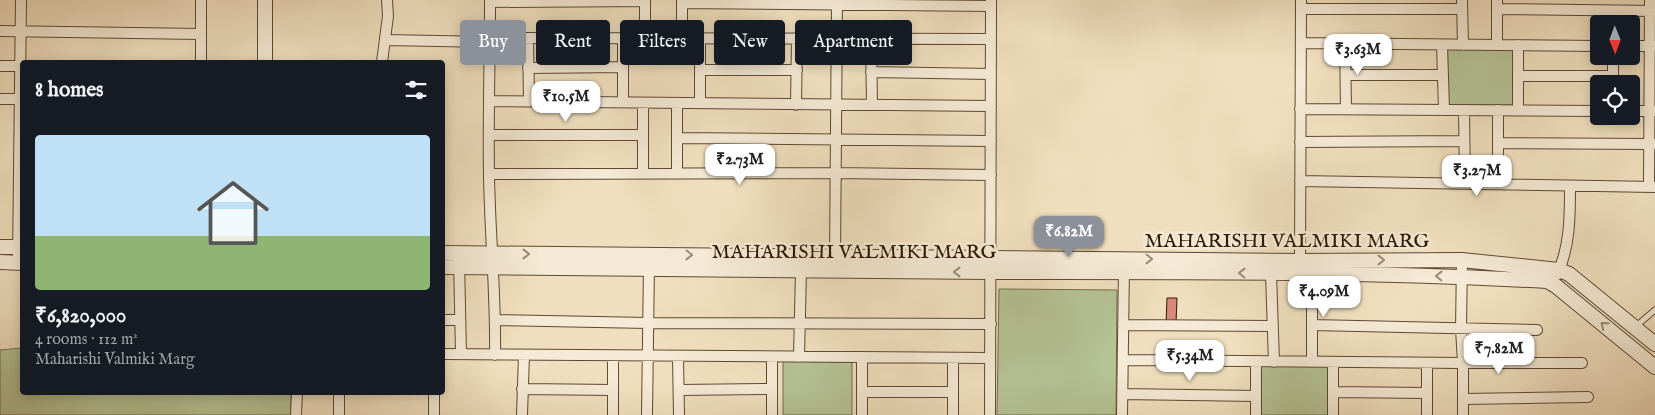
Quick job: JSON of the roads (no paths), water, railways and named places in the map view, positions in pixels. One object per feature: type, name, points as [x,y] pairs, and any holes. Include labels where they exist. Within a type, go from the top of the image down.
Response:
[{"type":"street","points":[[21,0],[21,60]]},
{"type":"street","points":[[201,0],[201,60]]},
{"type":"street","points":[[265,0],[265,60]]},
{"type":"street","points":[[382,60],[388,16],[387,0]]},
{"type":"street","points":[[1300,181],[1652,187],[1653,11],[1650,0]]},
{"type":"street","points":[[490,20],[490,1],[645,1],[645,20]]},
{"type":"street","points":[[682,20],[682,2],[991,3],[990,415]]},
{"type":"street","points":[[837,2],[837,20]]},
{"type":"street","points":[[1497,45],[1497,4],[1653,11]]},
{"type":"street","points":[[1312,362],[1312,325],[1300,181],[1301,5],[1462,5],[1463,45]]},
{"type":"street","points":[[0,31],[201,34]]},
{"type":"street","points":[[529,101],[528,38],[620,38]]},
{"type":"street","points":[[704,38],[795,38]]},
{"type":"street","points":[[912,38],[991,39]]},
{"type":"street","points":[[384,40],[460,40]]},
{"type":"street","points":[[1301,43],[1590,46]]},
{"type":"street","points":[[1345,44],[1346,109]]},
{"type":"street","points":[[1442,45],[1444,110]]},
{"type":"street","points":[[1518,45],[1518,110]]},
{"type":"street","points":[[490,65],[489,174],[491,261],[496,320],[495,355]]},
{"type":"street","points":[[700,65],[700,103]]},
{"type":"street","points":[[796,105],[797,65]]},
{"type":"street","points":[[835,264],[837,65]]},
{"type":"street","points":[[872,65],[872,105]]},
{"type":"street","points":[[0,66],[20,66]]},
{"type":"street","points":[[528,68],[623,67],[623,102]]},
{"type":"street","points":[[700,70],[797,70]]},
{"type":"street","points":[[872,72],[991,74]]},
{"type":"street","points":[[1346,75],[1443,75]]},
{"type":"street","points":[[1518,76],[1590,79]]},
{"type":"street","points":[[0,99],[20,100]]},
{"type":"street","points":[[489,101],[991,106]]},
{"type":"street","points":[[643,103],[644,174]]},
{"type":"street","points":[[677,103],[678,173]]},
{"type":"street","points":[[1300,109],[1590,111]]},
{"type":"street","points":[[1464,110],[1465,184]]},
{"type":"street","points":[[1498,110],[1498,184]]},
{"type":"street","points":[[489,135],[643,135]]},
{"type":"street","points":[[677,138],[991,140]]},
{"type":"street","points":[[1300,142],[1464,141]]},
{"type":"street","points":[[1498,144],[1652,144]]},
{"type":"street","points":[[489,174],[835,173],[991,176]]},
{"type":"street","points":[[1553,284],[1568,243],[1570,186]]},
{"type":"street","points":[[0,247],[20,247],[20,262],[0,262]]},
{"type":"street","name":"MAHARISHI VALMIKI MARG","points":[[445,254],[459,260],[648,270],[801,270],[835,264]]},
{"type":"street","points":[[647,415],[649,255]]},
{"type":"street","name":"MAHARISHI VALMIKI MARG","points":[[491,261],[649,255],[835,264],[1306,267],[1462,260],[1559,270],[1569,274],[1655,344]]},
{"type":"street","points":[[459,260],[460,354]]},
{"type":"street","name":"MAHARISHI VALMIKI MARG","points":[[445,266],[459,260]]},
{"type":"street","points":[[1462,260],[1460,329],[1463,364],[1463,415]]},
{"type":"street","points":[[1122,415],[1124,266]]},
{"type":"street","name":"MAHARISHI VALMIKI MARG","points":[[1124,266],[1271,274],[1306,267],[1547,281],[1655,367]]},
{"type":"street","points":[[799,357],[801,270]]},
{"type":"street","points":[[1271,274],[1274,362]]},
{"type":"street","points":[[445,320],[460,320]]},
{"type":"street","points":[[496,320],[648,323],[991,324]]},
{"type":"street","points":[[1123,325],[1273,326]]},
{"type":"street","points":[[1312,325],[1537,330]]},
{"type":"street","points":[[1622,340],[1634,328]]},
{"type":"street","points":[[445,354],[990,358]]},
{"type":"street","points":[[522,415],[524,355]]},
{"type":"street","points":[[613,356],[613,415]]},
{"type":"street","points":[[678,356],[679,415]]},
{"type":"street","points":[[772,357],[772,415]]},
{"type":"street","points":[[862,357],[862,415]]},
{"type":"street","points":[[953,358],[953,415]]},
{"type":"street","points":[[1123,360],[1463,364],[1582,363]]},
{"type":"street","points":[[1256,361],[1256,415]]},
{"type":"street","points":[[1333,362],[1333,415]]},
{"type":"street","points":[[1427,363],[1427,415]]},
{"type":"street","points":[[678,390],[772,389]]},
{"type":"street","points":[[522,390],[613,390]]},
{"type":"street","points":[[862,392],[953,392]]},
{"type":"street","points":[[1333,392],[1427,393]]},
{"type":"street","points":[[1123,394],[1256,396]]},
{"type":"street","points":[[296,415],[298,395]]},
{"type":"street","points":[[339,395],[339,415]]},
{"type":"street","points":[[434,395],[434,415]]},
{"type":"street","points":[[1463,399],[1588,397]]},
{"type":"lane","points":[[1634,328],[1655,310]]}]
